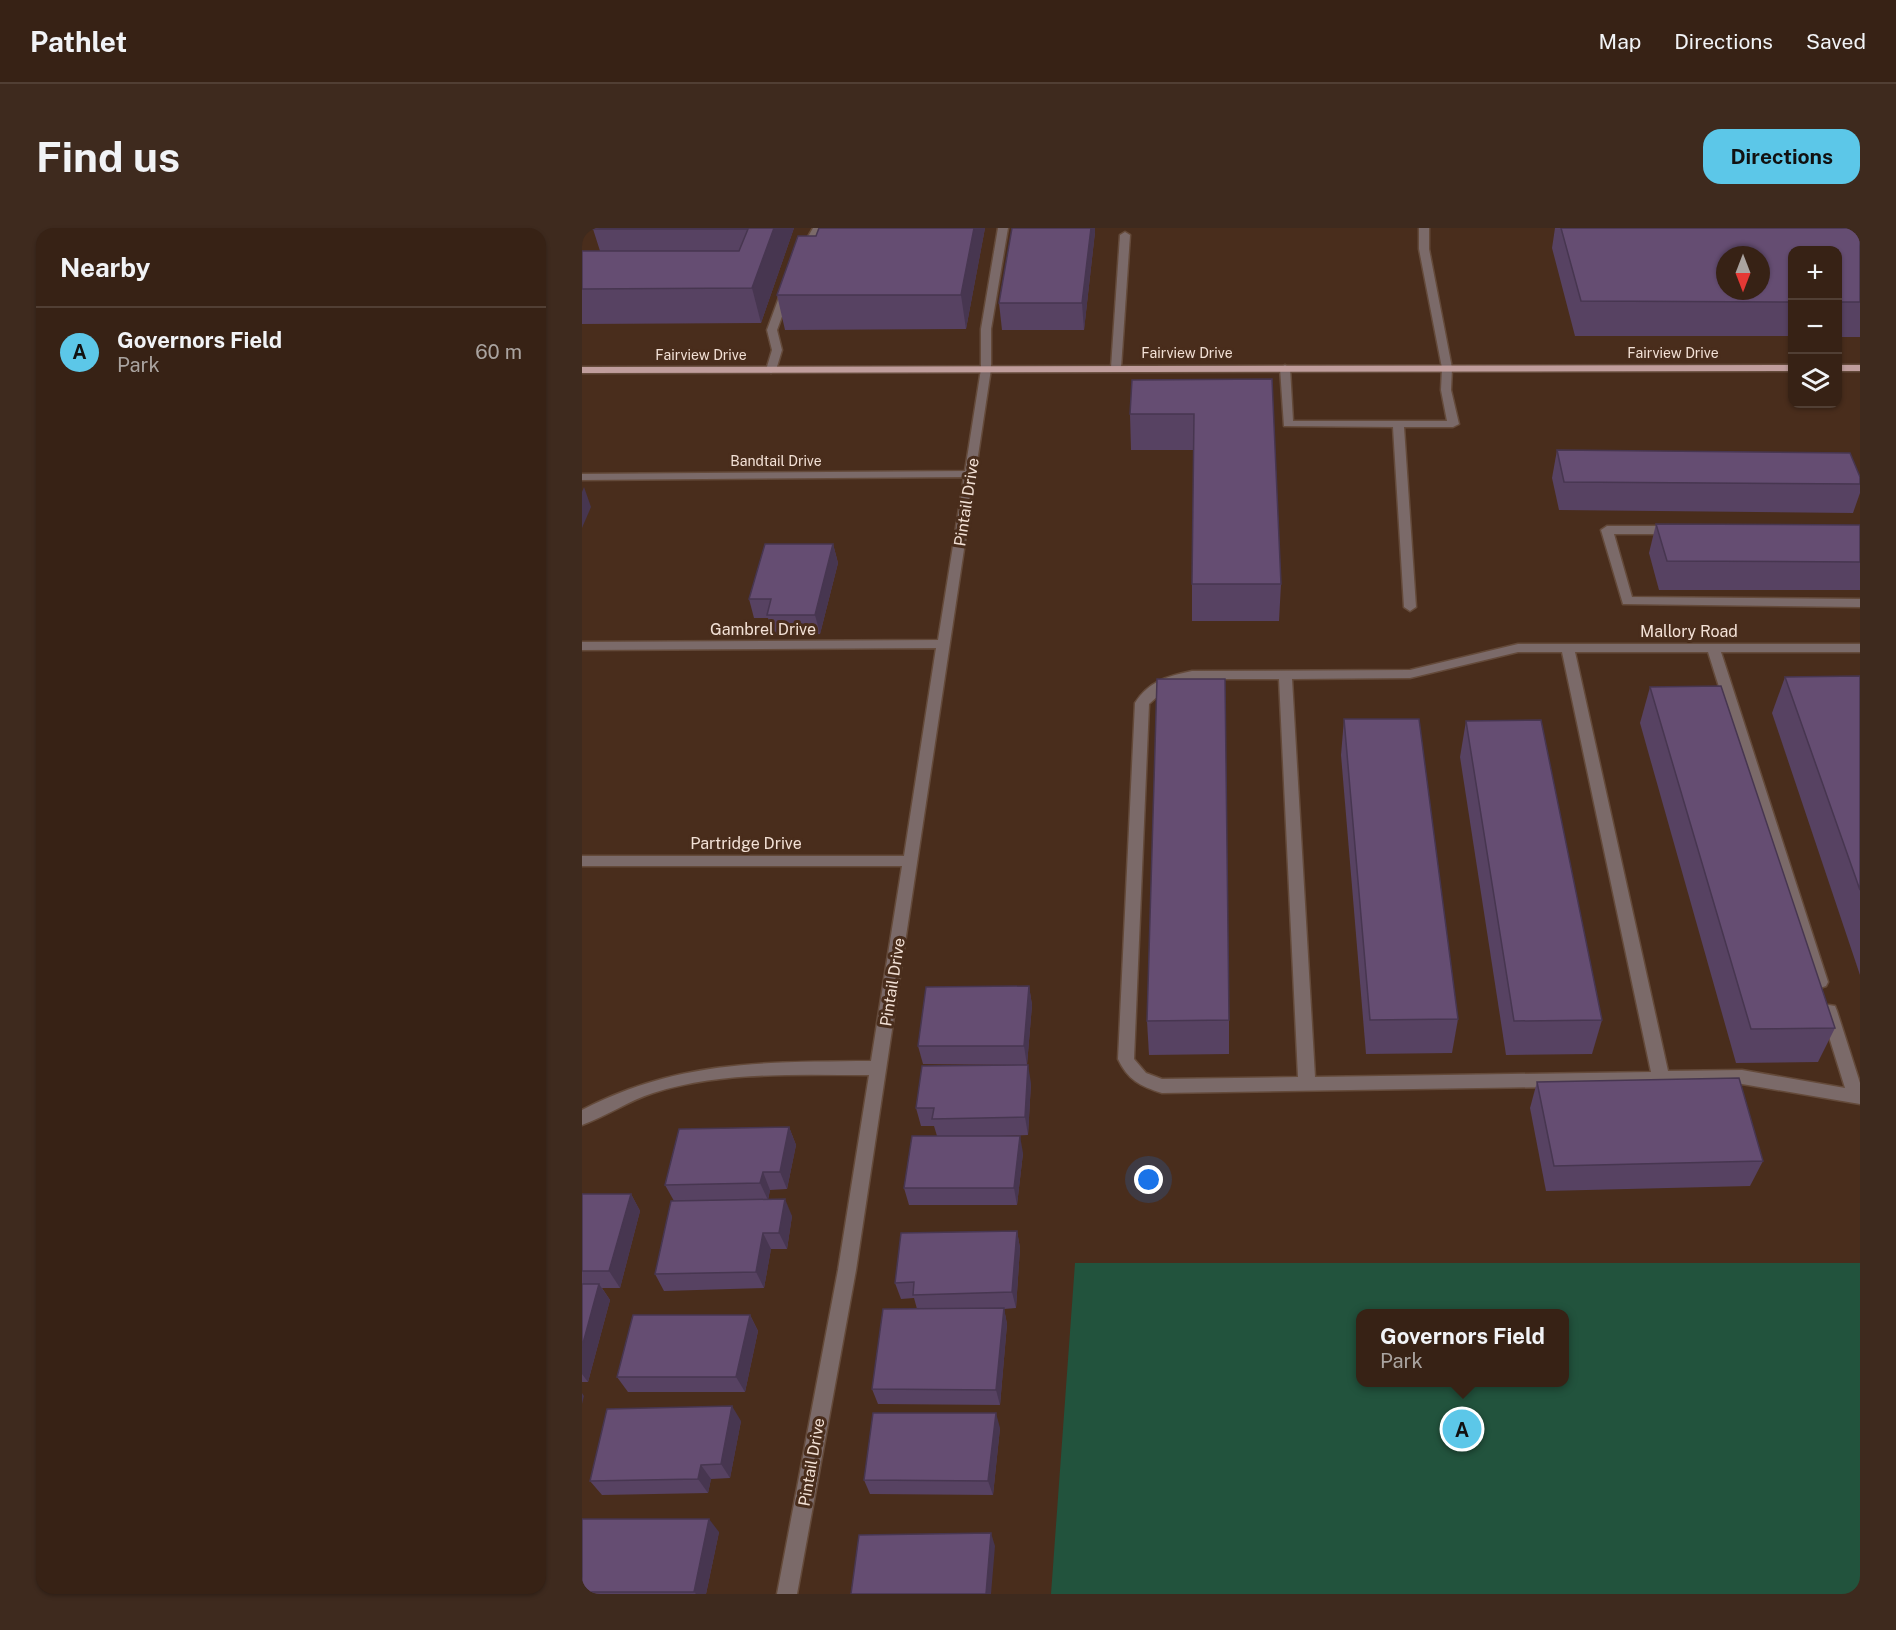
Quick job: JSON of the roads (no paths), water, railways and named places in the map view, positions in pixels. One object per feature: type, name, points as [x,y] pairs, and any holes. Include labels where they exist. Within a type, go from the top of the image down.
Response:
[{"type":"main road","name":"Fairview Drive","points":[[582,370],[1788,368]]},
{"type":"main road","points":[[1842,368],[1860,368]]},
{"type":"street","points":[[798,263],[818,228]]},
{"type":"street","name":"Pintail Drive","points":[[787,1594],[847,1270],[986,369],[986,329],[1003,228]]},
{"type":"street","points":[[1285,368],[1288,424],[1453,424],[1446,390],[1447,368],[1424,249],[1424,228]]},
{"type":"street","points":[[1116,368],[1125,235]]},
{"type":"street","points":[[771,370],[777,350],[772,330],[790,281]]},
{"type":"street","points":[[1398,424],[1410,607]]},
{"type":"street","name":"Bandtail Drive","points":[[582,477],[970,474]]},
{"type":"street","points":[[1687,531],[1606,530],[1627,601],[1860,603]]},
{"type":"street","name":"Gambrel Drive","points":[[582,646],[944,644]]},
{"type":"street","name":"Mallory Road","points":[[1858,1096],[1742,1077],[1162,1086],[1144,1081],[1132,1072],[1126,1059],[1142,703],[1152,689],[1164,681],[1192,675],[1410,674],[1518,648],[1860,648]]},
{"type":"street","points":[[1568,648],[1661,1078]]},
{"type":"street","points":[[1713,648],[1858,1096]]},
{"type":"street","points":[[1285,675],[1307,1084]]},
{"type":"street","name":"Partridge Drive","points":[[582,861],[911,861]]},
{"type":"street","points":[[582,1118],[618,1099],[667,1081],[713,1072],[878,1068]]},
{"type":"place","name":"Governors Field","points":[[1462,1429]]}]
